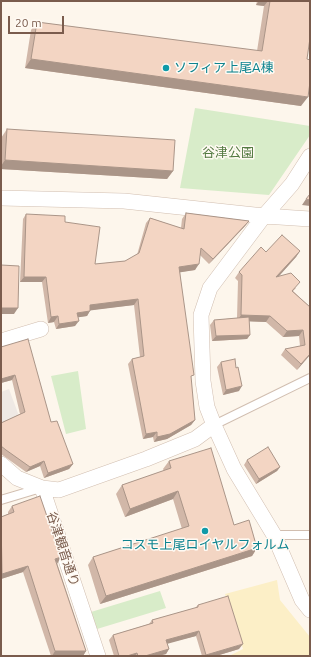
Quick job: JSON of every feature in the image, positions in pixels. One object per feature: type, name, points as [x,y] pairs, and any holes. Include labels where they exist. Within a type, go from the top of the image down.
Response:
[{"type":"street","points":[[310,156],[292,184],[264,216],[210,288],[201,316],[203,381],[208,407],[214,424],[234,469],[274,535],[302,600],[310,610]]},
{"type":"street","points":[[1,198],[124,201],[264,216],[310,219]]},
{"type":"street","points":[[1,341],[41,329]]},
{"type":"street","points":[[1,464],[17,478],[42,488],[59,490],[146,459],[195,439],[214,424]]},
{"type":"street","name":"谷津観音通り","points":[[42,488],[98,656]]},
{"type":"lane","points":[[214,424],[310,378]]},
{"type":"lane","points":[[1,500],[42,488]]},
{"type":"lane","points":[[274,535],[310,535]]},
{"type":"shaded area","points":[[9,389],[19,416],[1,424],[1,392]]},
{"type":"green space","name":"谷津公園","points":[[195,108],[310,126],[310,135],[269,195],[180,188]]},
{"type":"green space","points":[[78,371],[86,429],[66,434],[51,376]]},
{"type":"green space","points":[[160,591],[166,608],[97,629],[91,612]]},
{"type":"sand","points":[[277,580],[280,600],[310,637],[310,656],[229,656],[243,649],[225,594]]},
{"type":"building","name":"ソフィア上尾A棟","points":[[270,1],[310,1],[310,38],[307,59],[310,60],[308,97],[31,59],[37,22],[262,51]]},
{"type":"building","points":[[7,129],[175,140],[173,171],[5,160]]},
{"type":"building","points":[[310,194],[310,200],[306,199]]},
{"type":"building","points":[[186,213],[249,221],[213,259],[201,248],[199,264],[179,267],[194,375],[191,376],[195,420],[170,434],[157,437],[157,432],[146,434],[132,359],[144,356],[138,299],[90,305],[90,311],[77,313],[79,321],[59,324],[58,316],[51,317],[46,277],[24,277],[26,214],[65,216],[65,222],[100,227],[95,264],[125,261],[139,253],[150,218],[184,229]]},
{"type":"building","points":[[282,235],[300,251],[276,277],[291,273],[300,282],[292,291],[310,307],[310,354],[301,364],[285,349],[305,345],[303,330],[287,331],[270,316],[241,315],[242,275],[239,272],[261,247],[266,252]]},
{"type":"building","points":[[1,265],[19,266],[18,308],[1,308]]},
{"type":"building","points":[[249,317],[250,335],[216,336],[214,320]]},
{"type":"building","points":[[28,339],[51,422],[57,421],[73,464],[48,473],[44,461],[30,467],[1,446],[1,423],[25,412],[15,375],[1,379],[1,347]]},
{"type":"building","points":[[235,359],[236,368],[238,367],[242,386],[226,390],[221,362]]},
{"type":"building","points":[[268,447],[280,467],[259,479],[247,460]]},
{"type":"building","name":"コスモ上尾ロイヤルフォルム","points":[[211,448],[234,525],[249,520],[257,548],[106,596],[93,557],[189,526],[178,491],[130,509],[122,485],[171,468],[169,461]]},
{"type":"building","points":[[40,496],[61,557],[55,559],[86,651],[55,651],[28,566],[2,574],[1,517],[14,512],[12,506]]},
{"type":"building","points":[[228,596],[243,644],[206,655],[199,631],[166,640],[169,649],[145,656],[138,656],[137,653],[127,656],[119,656],[113,635],[153,623],[152,620],[198,607],[198,605]]},
{"type":"place","name":"ソフィア上尾A棟","points":[[166,68]]},
{"type":"place","name":"コスモ上尾ロイヤルフォルム","points":[[205,531]]}]
